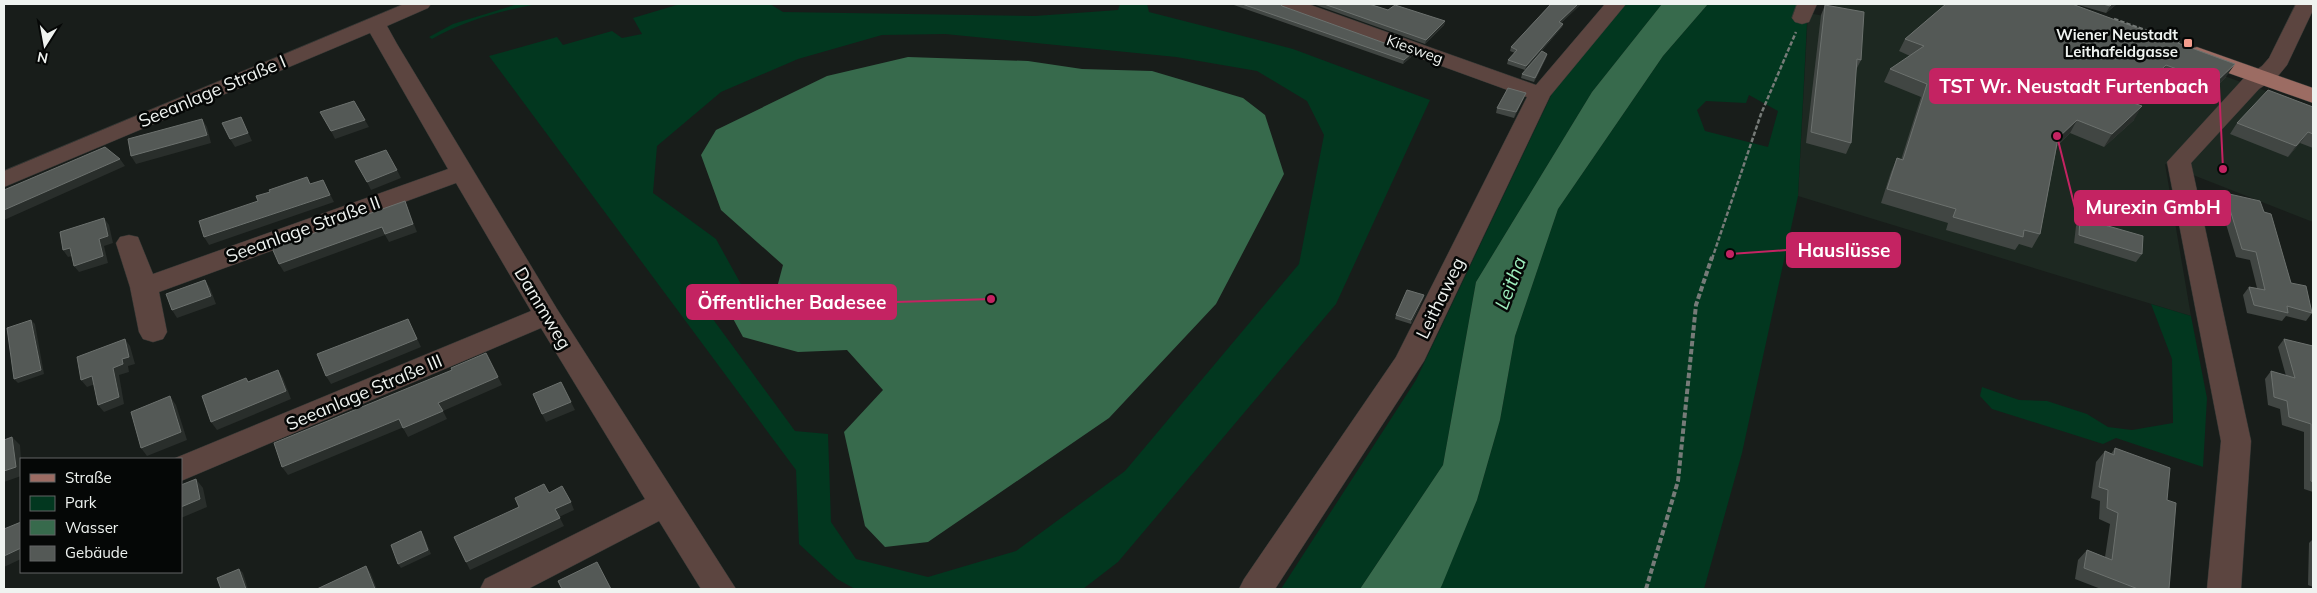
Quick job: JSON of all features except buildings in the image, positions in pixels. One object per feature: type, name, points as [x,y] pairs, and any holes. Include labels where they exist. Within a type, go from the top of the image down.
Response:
[{"type":"main road","points":[[2178,47],[2313,96]]},
{"type":"street","name":"Seeanlage Straße I","points":[[4,180],[421,4]]},
{"type":"street","name":"Kiesweg","points":[[1289,4],[1540,94]]},
{"type":"street","name":"Leithaweg","points":[[1256,589],[1409,361],[1540,94],[1616,4]]},
{"type":"street","points":[[2224,589],[2236,442],[2179,162],[2260,77],[2270,71],[2279,60],[2306,4]]},
{"type":"street","name":"Dammweg","points":[[375,22],[386,44],[547,316],[719,589]]},
{"type":"street","name":"Seeanlage Straße II","points":[[144,287],[463,172]]},
{"type":"street","points":[[129,243],[144,287],[153,332]]},
{"type":"street","name":"Seeanlage Straße III","points":[[182,470],[547,316]]},
{"type":"street","points":[[497,589],[664,504]]},
{"type":"path","points":[[1646,589],[1678,481],[1696,305],[1761,114],[1804,11]]},
{"type":"shaded area","points":[[1835,4],[2025,4],[2313,108],[2313,222],[2165,164],[2191,316],[1798,196],[1808,13],[1835,18]]},
{"type":"green space","points":[[518,4],[537,4],[483,17],[432,39],[429,37],[453,24]]},
{"type":"green space","points":[[680,4],[770,4],[783,12],[1035,16],[1118,10],[1120,4],[1147,4],[1149,12],[1293,49],[1430,100],[1336,304],[1118,562],[1083,589],[855,589],[837,579],[799,544],[796,470],[489,56],[557,37],[563,45],[612,31],[622,38],[642,34],[633,18]],"holes":[[[945,34],[1176,57],[1257,71],[1307,101],[1324,135],[1299,264],[1125,471],[1016,551],[928,577],[856,559],[831,522],[828,434],[795,431],[707,311],[742,286],[716,239],[653,193],[657,146],[721,92],[798,59],[882,35]]]},
{"type":"green space","points":[[1624,4],[1662,4],[1592,92],[1476,282],[1443,465],[1360,589],[1281,589],[1416,380],[1557,83]]},
{"type":"green space","points":[[1708,4],[1808,4],[1798,196],[1742,453],[1704,589],[1440,589],[1477,500],[1500,420],[1515,336],[1558,209],[1663,56]],"holes":[[[1749,95],[1778,111],[1768,147],[1705,131],[1697,110],[1706,101],[1746,103]]]},
{"type":"green space","points":[[2151,304],[2191,316],[2207,398],[2203,467],[2116,438],[2103,444],[1992,409],[1980,396],[1982,387],[2019,400],[2047,401],[2087,414],[2108,427],[2132,430],[2173,423],[2172,359]]},
{"type":"water","name":"Leitha","points":[[1662,4],[1708,4],[1663,56],[1558,209],[1515,336],[1500,420],[1477,500],[1440,589],[1360,589],[1443,465],[1476,282],[1592,92]]},
{"type":"water","points":[[908,57],[1028,61],[1082,69],[1152,71],[1243,98],[1265,115],[1284,174],[1216,304],[1109,418],[928,542],[885,547],[865,526],[844,432],[883,390],[847,350],[798,352],[743,337],[730,313],[775,295],[783,265],[721,210],[701,155],[716,130],[827,76]]},
{"type":"place","name":"Wiener Neustadt Leithafeldgasse","points":[[2188,43]]},
{"type":"place","name":"Murexin GmbH","points":[[2057,136]]},
{"type":"place","name":"TST Wr. Neustadt Furtenbach","points":[[2223,169]]},
{"type":"place","name":"Hauslüsse","points":[[1730,254]]},
{"type":"place","name":"Öffentlicher Badesee","points":[[991,299]]}]
